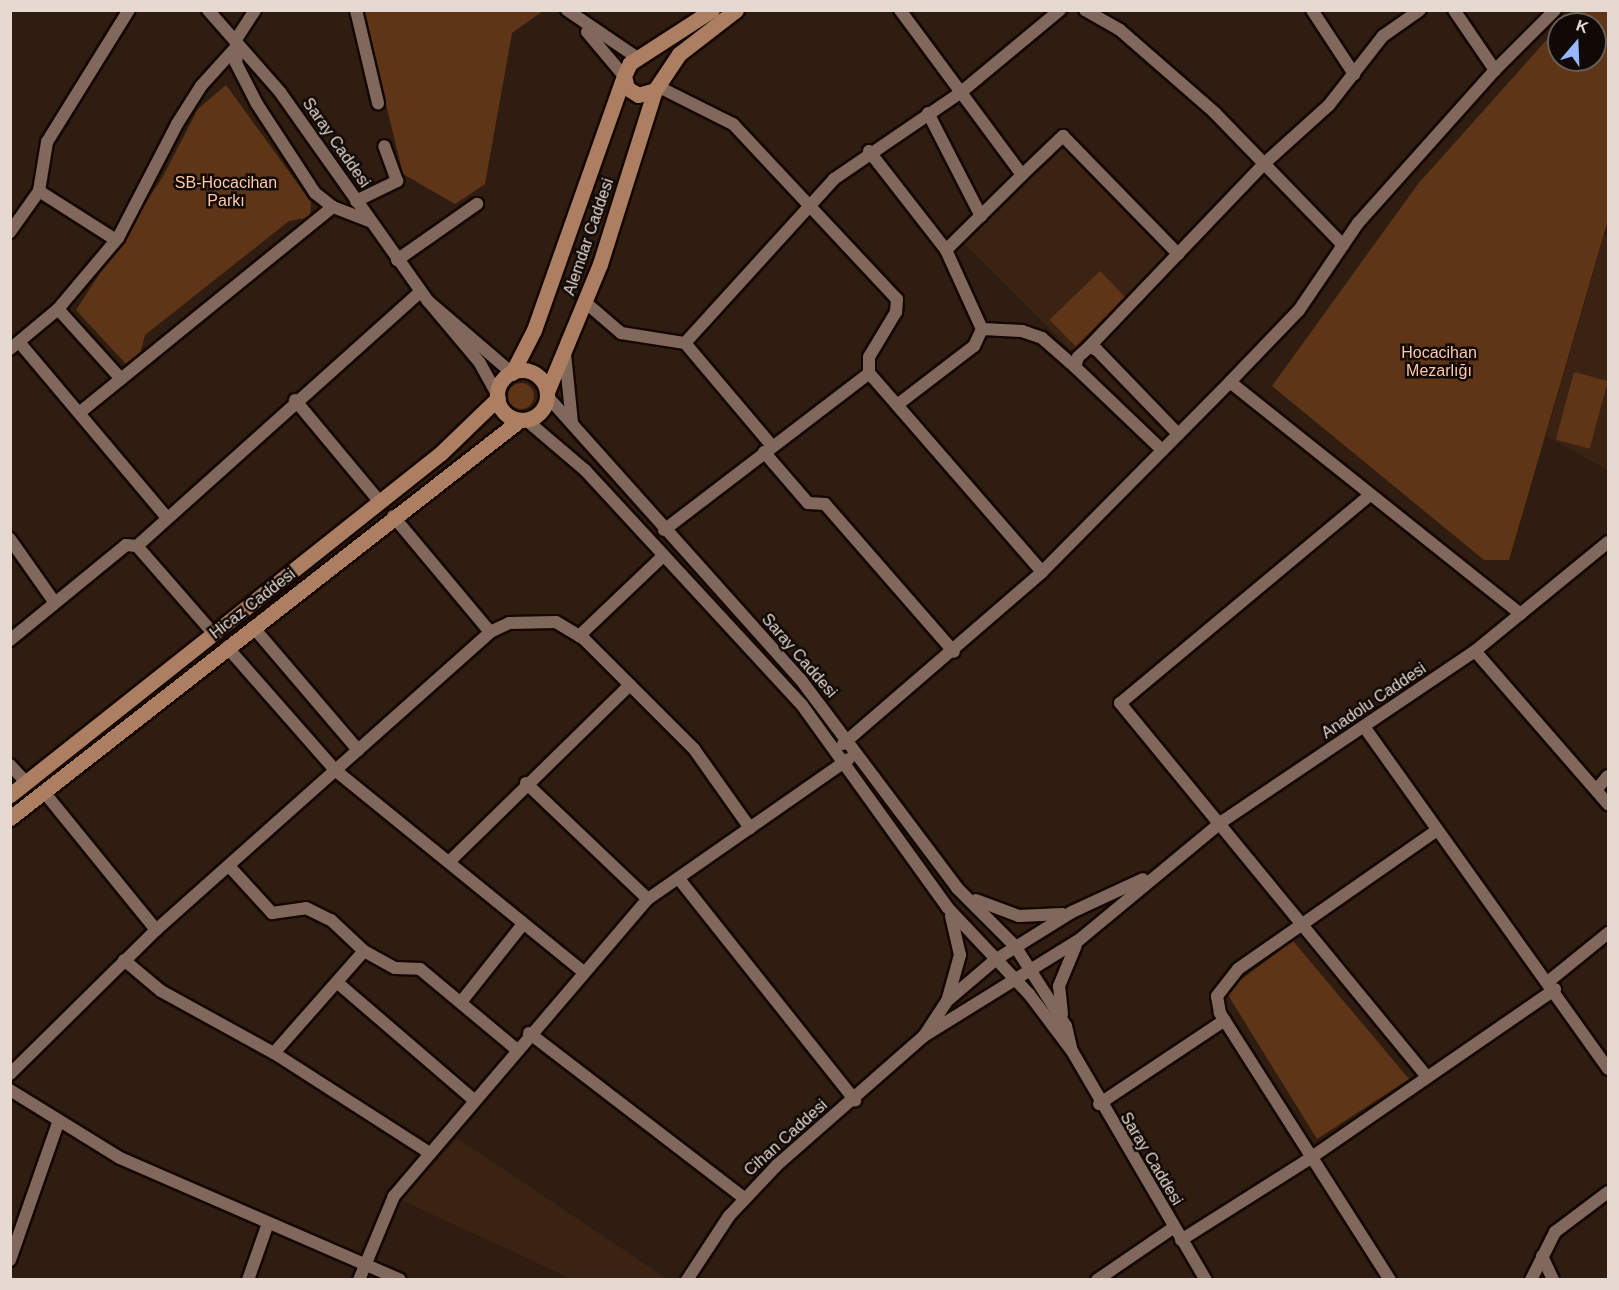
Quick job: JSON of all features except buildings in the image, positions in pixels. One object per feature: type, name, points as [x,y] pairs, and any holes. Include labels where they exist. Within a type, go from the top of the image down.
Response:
[{"type":"main road","points":[[639,59],[655,65],[657,86],[638,95],[624,76],[639,59],[711,10]]},
{"type":"main road","name":"Alemdar Caddesi","points":[[547,394],[585,302],[657,86],[679,54],[736,10]]},
{"type":"main road","name":"Alemdar Caddesi","points":[[512,373],[534,330],[624,76]]},
{"type":"main road","points":[[512,373],[534,373],[547,394],[542,409],[523,419],[503,410],[498,396],[512,373]]},
{"type":"main road","name":"Hicaz Caddesi","points":[[10,795],[380,502],[498,396]]},
{"type":"main road","name":"Hicaz Caddesi","points":[[10,818],[393,516],[523,419]]},
{"type":"street","points":[[10,232],[39,191],[48,142],[129,10]]},
{"type":"street","name":"Saray Caddesi","points":[[208,10],[280,92],[397,260],[480,363],[498,396]]},
{"type":"street","points":[[167,518],[79,413],[15,346],[58,309],[116,240],[201,86],[237,43],[255,10]]},
{"type":"street","points":[[356,10],[378,103]]},
{"type":"street","points":[[567,10],[624,76]]},
{"type":"street","points":[[900,10],[1022,175]]},
{"type":"street","points":[[685,344],[810,210],[834,179],[869,151],[960,93],[1060,10]]},
{"type":"street","points":[[1085,10],[1120,30],[1267,161],[1343,245]]},
{"type":"street","points":[[1312,10],[1354,74]]},
{"type":"street","points":[[1075,367],[1089,347],[1267,161],[1329,105],[1383,36],[1420,10]]},
{"type":"street","points":[[1454,10],[1495,70]]},
{"type":"street","points":[[835,750],[954,652],[1042,572],[1230,382],[1299,310],[1343,245],[1495,70],[1555,10]]},
{"type":"street","points":[[581,24],[639,59]]},
{"type":"street","points":[[237,43],[236,63],[257,105],[315,193],[333,207],[370,221]]},
{"type":"street","points":[[657,86],[733,124],[768,157],[810,210],[848,242],[897,298],[896,312],[869,357],[868,373],[1042,572]]},
{"type":"street","points":[[928,113],[981,216]]},
{"type":"street","points":[[946,250],[1063,136],[1178,254]]},
{"type":"street","points":[[356,201],[397,181],[384,147]]},
{"type":"street","points":[[869,151],[946,250],[982,329],[974,346],[897,405]]},
{"type":"street","points":[[39,191],[116,240]]},
{"type":"street","points":[[397,260],[477,204]]},
{"type":"street","points":[[79,413],[333,207]]},
{"type":"street","points":[[10,640],[111,552],[137,546],[296,400],[424,296]]},
{"type":"street","name":"Saray Caddesi","points":[[424,296],[512,373]]},
{"type":"street","points":[[585,302],[621,333],[685,344],[808,503],[825,504],[954,652]]},
{"type":"street","points":[[58,309],[121,379]]},
{"type":"street","points":[[982,329],[1022,331],[1058,347],[1075,367],[1162,450]]},
{"type":"street","points":[[1089,347],[1178,434]]},
{"type":"street","points":[[565,350],[565,389],[574,430]]},
{"type":"street","points":[[664,530],[868,373]]},
{"type":"street","points":[[1230,382],[1521,614]]},
{"type":"street","name":"Saray Caddesi","points":[[547,394],[574,430],[848,740],[957,888],[1015,946],[1033,969],[1066,1026],[1072,1051]]},
{"type":"street","points":[[296,400],[380,502]]},
{"type":"street","name":"Saray Caddesi","points":[[523,419],[555,441],[775,673],[835,750],[947,907],[1014,980],[1072,1051],[1099,1104],[1206,1280]]},
{"type":"street","points":[[1370,495],[1120,703],[1222,821],[1427,1077]]},
{"type":"street","points":[[393,516],[490,632]]},
{"type":"street","points":[[10,538],[55,603]]},
{"type":"street","name":"Anadolu Caddesi","points":[[1014,980],[1079,940],[1150,876],[1222,821],[1365,728],[1475,651],[1608,542]]},
{"type":"street","points":[[137,546],[213,633]]},
{"type":"street","points":[[579,636],[664,555]]},
{"type":"street","points":[[10,1074],[156,930],[490,632],[537,620],[556,622],[579,636],[694,749],[750,828]]},
{"type":"street","points":[[253,627],[358,750]]},
{"type":"street","points":[[227,647],[335,770],[450,861],[582,971]]},
{"type":"street","points":[[1475,651],[1608,804]]},
{"type":"street","points":[[450,861],[526,783],[630,686]]},
{"type":"street","points":[[1365,728],[1436,831],[1552,985],[1608,1069]]},
{"type":"street","points":[[359,1280],[394,1196],[529,1033],[648,898],[679,879],[857,753]]},
{"type":"street","points":[[10,765],[26,783]]},
{"type":"street","points":[[1597,789],[1608,776]]},
{"type":"street","points":[[526,783],[648,898]]},
{"type":"street","points":[[44,792],[156,930]]},
{"type":"street","points":[[1390,1280],[1309,1159],[1225,1020],[1217,996],[1225,983],[1436,831]]},
{"type":"street","points":[[229,866],[272,913],[306,908],[331,920],[364,951],[395,968],[420,969],[516,1049]]},
{"type":"street","name":"Anadolu Caddesi","points":[[995,960],[1072,912],[1150,876]]},
{"type":"street","points":[[679,879],[855,1100]]},
{"type":"street","points":[[957,888],[1019,916],[1072,912]]},
{"type":"street","points":[[947,907],[960,955],[947,1001]]},
{"type":"street","points":[[461,1002],[523,924]]},
{"type":"street","points":[[1181,1240],[1309,1159],[1427,1077],[1552,985],[1608,933]]},
{"type":"street","points":[[1066,1026],[1059,986],[1079,940]]},
{"type":"street","points":[[274,1053],[339,984],[364,951]]},
{"type":"street","points":[[124,960],[161,992],[274,1053],[430,1153]]},
{"type":"street","name":"Cihan Caddesi","points":[[924,1036],[947,1001],[995,960]]},
{"type":"street","name":"Cihan Caddesi","points":[[687,1280],[745,1199],[924,1036],[1014,980]]},
{"type":"street","points":[[339,984],[474,1100]]},
{"type":"street","points":[[1099,1104],[1225,1020]]},
{"type":"street","points":[[529,1033],[745,1199]]},
{"type":"street","points":[[10,1090],[58,1123],[120,1158],[267,1226],[400,1280]]},
{"type":"street","points":[[10,1260],[58,1123]]},
{"type":"street","points":[[1531,1280],[1555,1232],[1608,1192]]},
{"type":"street","points":[[248,1280],[267,1226]]},
{"type":"street","points":[[1097,1280],[1173,1228]]},
{"type":"street","points":[[1542,1256],[1553,1280]]},
{"type":"shaded area","points":[[1063,144],[1174,255],[1075,354],[964,243]]},
{"type":"shaded area","points":[[1604,236],[1608,237],[1608,470],[1546,436]]},
{"type":"shaded area","points":[[457,1138],[667,1279],[572,1279],[401,1200]]},
{"type":"green space","name":"Hocacihan Mezarlığı","points":[[1573,10],[1608,11],[1608,220],[1509,560],[1484,560],[1272,386],[1418,184],[1547,39],[1547,72],[1607,72],[1607,12],[1571,12]]},
{"type":"green space","points":[[363,11],[543,11],[512,33],[485,184],[455,204],[403,174]]},
{"type":"green space","name":"SB-Hocacihan Parkı","points":[[226,85],[311,202],[310,217],[289,221],[145,335],[140,354],[126,364],[76,310],[162,178],[198,109]]},
{"type":"green space","points":[[1100,271],[1126,298],[1075,346],[1050,320]]},
{"type":"green space","points":[[1574,372],[1608,381],[1590,449],[1556,440]]},
{"type":"green space","points":[[521,383],[530,387],[534,396],[530,405],[521,409],[512,405],[508,396],[512,387]]},
{"type":"green space","points":[[1293,941],[1409,1079],[1317,1139],[1228,995],[1231,987]]}]
